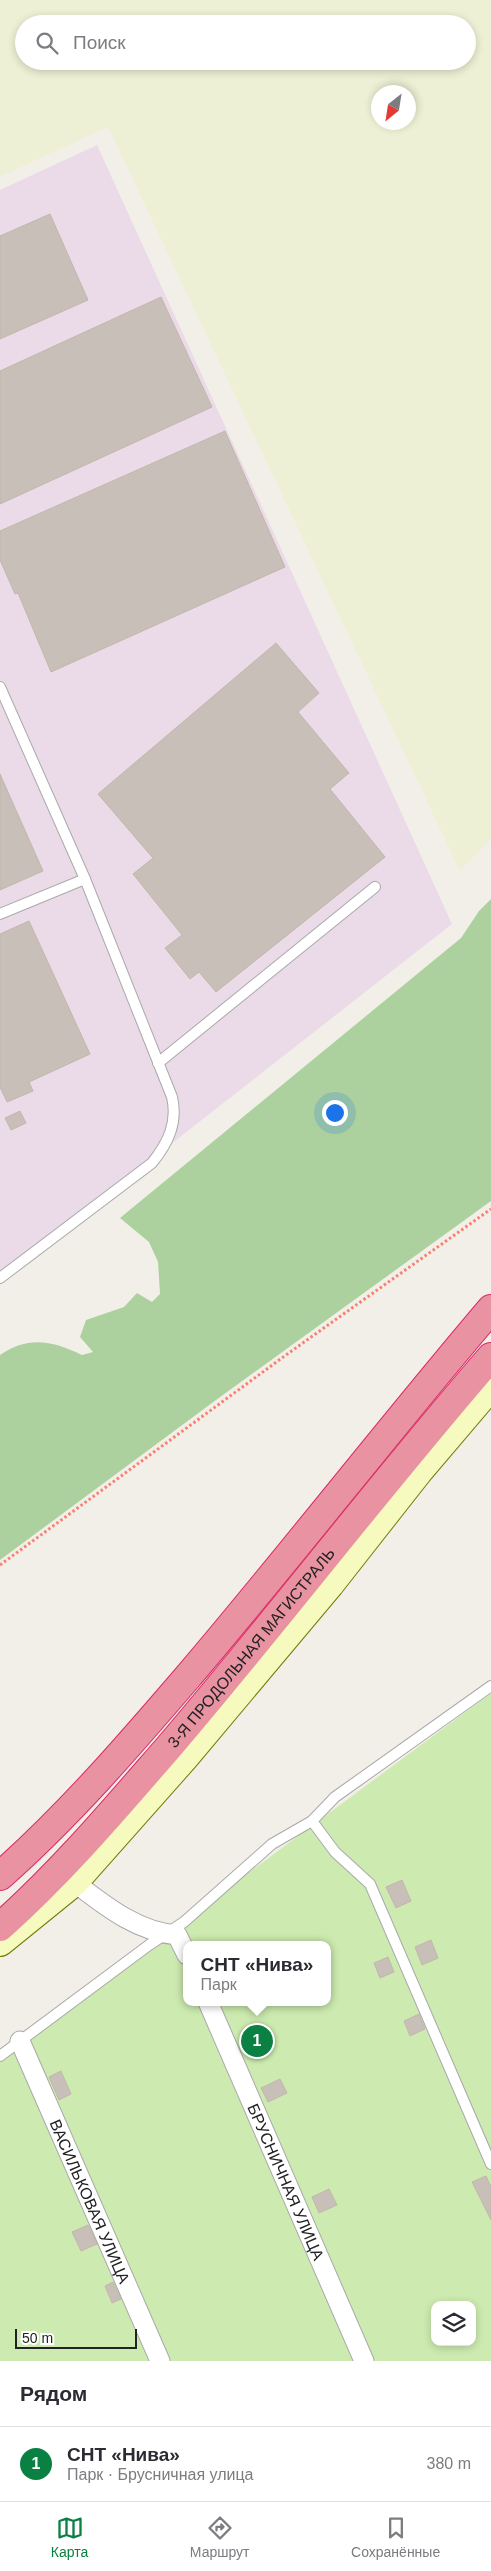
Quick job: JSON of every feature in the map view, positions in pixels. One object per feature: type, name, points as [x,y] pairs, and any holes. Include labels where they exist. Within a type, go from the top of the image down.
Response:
[{"type":"highway","name":"3-Я ПРОДОЛЬНАЯ МАГИСТРАЛЬ","points":[[0,1876],[31,1848],[116,1760],[193,1670],[491,1309]]},
{"type":"highway","name":"3-Я ПРОДОЛЬНАЯ МАГИСТРАЛЬ","points":[[0,1927],[50,1879],[232,1673],[491,1358]]},
{"type":"street","points":[[0,1942],[74,1882],[233,1701],[418,1472],[491,1386]]},
{"type":"street","points":[[0,1871],[31,1848]]},
{"type":"street","points":[[74,1882],[116,1914],[167,1934],[177,1935],[183,1947]]},
{"type":"street","name":"БРУСНИЧНАЯ УЛИЦА","points":[[210,2006],[364,2361]]},
{"type":"street","name":"ВАСИЛЬКОВАЯ УЛИЦА","points":[[20,2041],[160,2361]]},
{"type":"lane","points":[[0,687],[85,879],[175,1110],[172,1129],[162,1151],[152,1163],[0,1278]]},
{"type":"lane","points":[[0,914],[85,879]]},
{"type":"lane","points":[[158,1063],[375,887]]},
{"type":"lane","points":[[0,2056],[149,1945],[184,1922],[272,1844],[312,1821],[335,1797],[491,1686]]},
{"type":"lane","points":[[312,1821],[335,1852],[370,1884],[491,2164]]},
{"type":"path","points":[[0,1565],[286,1355],[491,1209]]},
{"type":"shaded area","points":[[97,145],[452,924],[0,1278],[0,190]]},
{"type":"green space","points":[[0,0],[491,0],[491,839],[460,871],[108,127],[0,177]]},
{"type":"green space","points":[[491,899],[491,1201],[216,1400],[0,1560],[0,1355],[21,1345],[41,1342],[61,1346],[82,1355],[93,1352],[80,1337],[86,1320],[124,1307],[137,1293],[152,1302],[160,1294],[158,1262],[149,1242],[120,1218],[461,938],[479,911]]},
{"type":"green space","points":[[491,1693],[491,2361],[0,2361],[0,2057]]},
{"type":"building","points":[[50,214],[88,300],[0,339],[0,236]]},
{"type":"building","points":[[161,297],[212,407],[0,504],[0,371]]},
{"type":"building","points":[[225,431],[285,567],[51,672],[18,593],[15,594],[0,560],[0,531]]},
{"type":"building","points":[[276,643],[319,693],[298,712],[349,773],[330,789],[385,857],[216,992],[199,972],[190,979],[165,948],[182,935],[133,874],[153,858],[98,794]]},
{"type":"building","points":[[0,774],[43,871],[0,890]]},
{"type":"building","points":[[29,921],[90,1054],[29,1082],[33,1091],[7,1102],[0,1087],[0,934]]},
{"type":"building","points":[[20,1111],[26,1123],[11,1130],[5,1118]]},
{"type":"building","points":[[402,1880],[411,1901],[396,1908],[386,1887]]},
{"type":"building","points":[[431,1940],[438,1958],[422,1965],[415,1947]]},
{"type":"building","points":[[388,1957],[394,1972],[380,1978],[374,1963]]},
{"type":"building","points":[[419,2014],[425,2029],[410,2036],[404,2021]]},
{"type":"building","points":[[61,2071],[71,2094],[59,2100],[49,2077]]},
{"type":"building","points":[[280,2079],[287,2093],[268,2102],[261,2088]]},
{"type":"building","points":[[486,2176],[491,2187],[491,2220],[472,2182]]},
{"type":"building","points":[[329,2189],[337,2205],[319,2213],[312,2197]]},
{"type":"building","points":[[88,2225],[97,2244],[81,2251],[72,2232]]},
{"type":"building","points":[[113,2282],[121,2299],[112,2303],[105,2286]]},
{"type":"place","name":"СНТ «Нива»","points":[[257,2041]]}]
